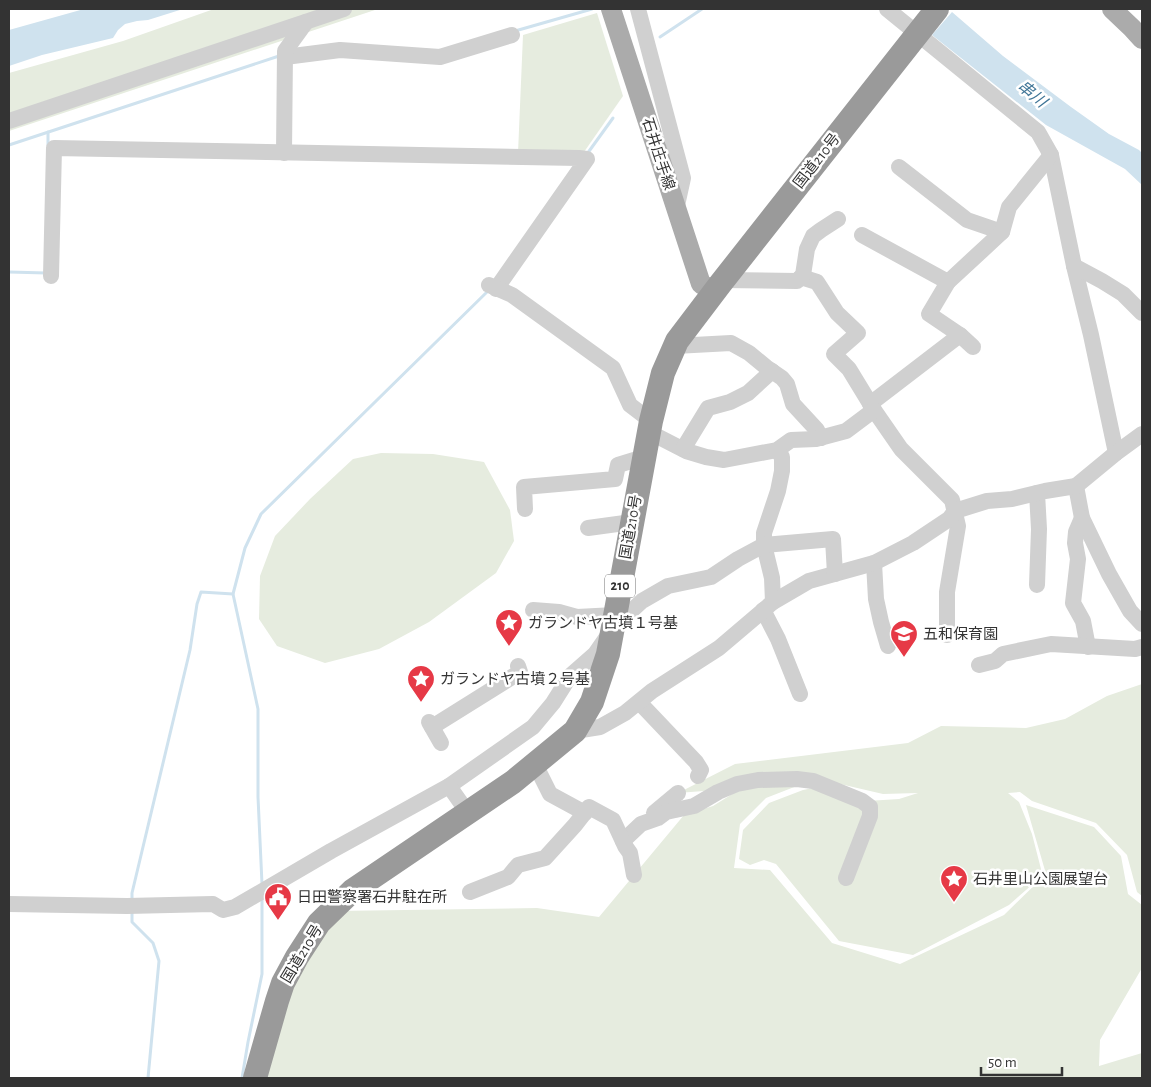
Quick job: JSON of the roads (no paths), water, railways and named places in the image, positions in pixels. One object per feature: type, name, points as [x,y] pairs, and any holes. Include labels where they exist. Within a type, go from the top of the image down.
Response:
[{"type":"highway","name":"国道210号","points":[[255,1078],[283,983],[319,923],[352,891],[513,782],[575,731],[592,702],[608,654],[650,426],[663,373],[677,341],[937,9]]},
{"type":"main road","name":"石井庄手線","points":[[611,9],[701,284],[719,285]]},
{"type":"main road","points":[[1112,9],[1142,39]]},
{"type":"street","points":[[9,121],[344,9]]},
{"type":"street","points":[[638,9],[683,178],[676,210]]},
{"type":"street","points":[[887,9],[1038,132],[1051,155],[1116,453]]},
{"type":"street","points":[[284,153],[285,54],[306,22]]},
{"type":"street","points":[[285,54],[340,50],[440,58],[512,35]]},
{"type":"street","points":[[51,276],[54,148],[583,159],[493,287],[512,295],[614,368],[630,405],[650,426],[683,449],[706,457],[724,460],[777,450],[791,440],[816,439],[846,431],[872,407],[960,335]]},
{"type":"street","points":[[972,347],[960,335],[929,314],[948,282],[1002,232],[1009,206],[1051,155]]},
{"type":"street","points":[[899,167],[967,220],[1002,232]]},
{"type":"street","points":[[719,285],[797,281],[803,275],[807,249],[813,236],[838,219]]},
{"type":"street","points":[[862,235],[948,282]]},
{"type":"street","points":[[1074,266],[1122,294],[1142,313]]},
{"type":"street","points":[[801,277],[818,282],[837,313],[858,333],[834,354],[849,370],[901,449],[952,500],[958,526],[947,592],[947,635]]},
{"type":"street","points":[[675,346],[731,342],[749,353],[787,384],[793,404],[811,422],[822,438]]},
{"type":"street","points":[[683,449],[708,408],[730,402],[748,393],[772,371]]},
{"type":"street","points":[[575,731],[600,727],[625,713],[652,691],[718,648],[768,606],[809,581],[874,563],[949,520],[955,511],[987,501],[1012,499],[1076,486],[1142,434]]},
{"type":"street","points":[[777,450],[782,457],[782,471],[778,491],[764,532],[764,545],[772,578],[768,606],[778,639],[800,694]]},
{"type":"street","points":[[525,509],[524,487],[615,479],[618,465],[644,457]]},
{"type":"street","points":[[1076,486],[1082,518],[1109,574],[1130,611],[1142,624]]},
{"type":"street","points":[[1037,494],[1039,529],[1037,585]]},
{"type":"street","points":[[1082,518],[1076,532],[1075,543],[1078,559],[1073,603],[1083,622],[1088,647]]},
{"type":"street","points":[[588,528],[632,522]]},
{"type":"street","points":[[9,904],[128,906],[213,904],[223,910],[235,907],[449,786],[533,727],[553,703],[570,676],[595,654],[614,621],[642,601],[668,586],[711,578],[738,559],[764,545],[833,539],[835,574]]},
{"type":"street","points":[[874,563],[876,599],[888,646]]},
{"type":"street","points":[[533,610],[559,612],[577,617],[614,621]]},
{"type":"street","points":[[979,665],[995,661],[1003,654],[1051,644],[1135,649],[1142,647]]},
{"type":"street","points":[[441,743],[430,724],[520,672],[518,666]]},
{"type":"street","points":[[639,702],[696,762],[701,770],[698,776]]},
{"type":"street","points":[[536,764],[550,794],[585,813]]},
{"type":"street","points":[[641,824],[658,818],[666,812],[694,806],[718,792],[737,784],[758,780],[797,778],[813,781],[862,801],[870,807],[870,816],[846,878]]},
{"type":"street","points":[[449,786],[468,813]]},
{"type":"street","points":[[623,841],[678,793]]},
{"type":"street","points":[[470,892],[508,877],[518,865],[546,858],[589,807],[613,820],[630,853],[634,875]]},
{"type":"water","points":[[84,9],[183,9],[148,20],[125,24],[113,38],[42,55],[9,66],[9,30]]},
{"type":"water","name":"串川","points":[[952,12],[1003,56],[1071,107],[1109,134],[1139,150],[1142,153],[1142,185],[1125,169],[1046,125],[932,35]]},
{"type":"waterway","points":[[515,31],[592,9]]},
{"type":"waterway","points":[[660,37],[702,9]]},
{"type":"waterway","points":[[9,145],[279,56]]},
{"type":"waterway","points":[[587,154],[613,118]]},
{"type":"waterway","points":[[48,132],[48,145]]},
{"type":"waterway","points":[[9,272],[46,273]]},
{"type":"waterway","points":[[262,884],[258,797],[258,709],[233,594],[245,548],[261,514],[488,291]]},
{"type":"waterway","points":[[132,901],[132,893],[190,650],[197,604],[201,592],[233,594]]},
{"type":"waterway","points":[[242,1078],[262,974],[262,898]]},
{"type":"waterway","points":[[132,912],[132,922],[153,943],[159,961],[148,1078]]},
{"type":"place","name":"ガランドヤ古墳１号基","points":[[509,647]]},
{"type":"place","name":"五和保育園","points":[[904,658]]},
{"type":"place","name":"ガランドヤ古墳２号基","points":[[421,703]]},
{"type":"place","name":"石井里山公園展望台","points":[[954,903]]},
{"type":"place","name":"日田警察署石井駐在所","points":[[278,921]]}]
